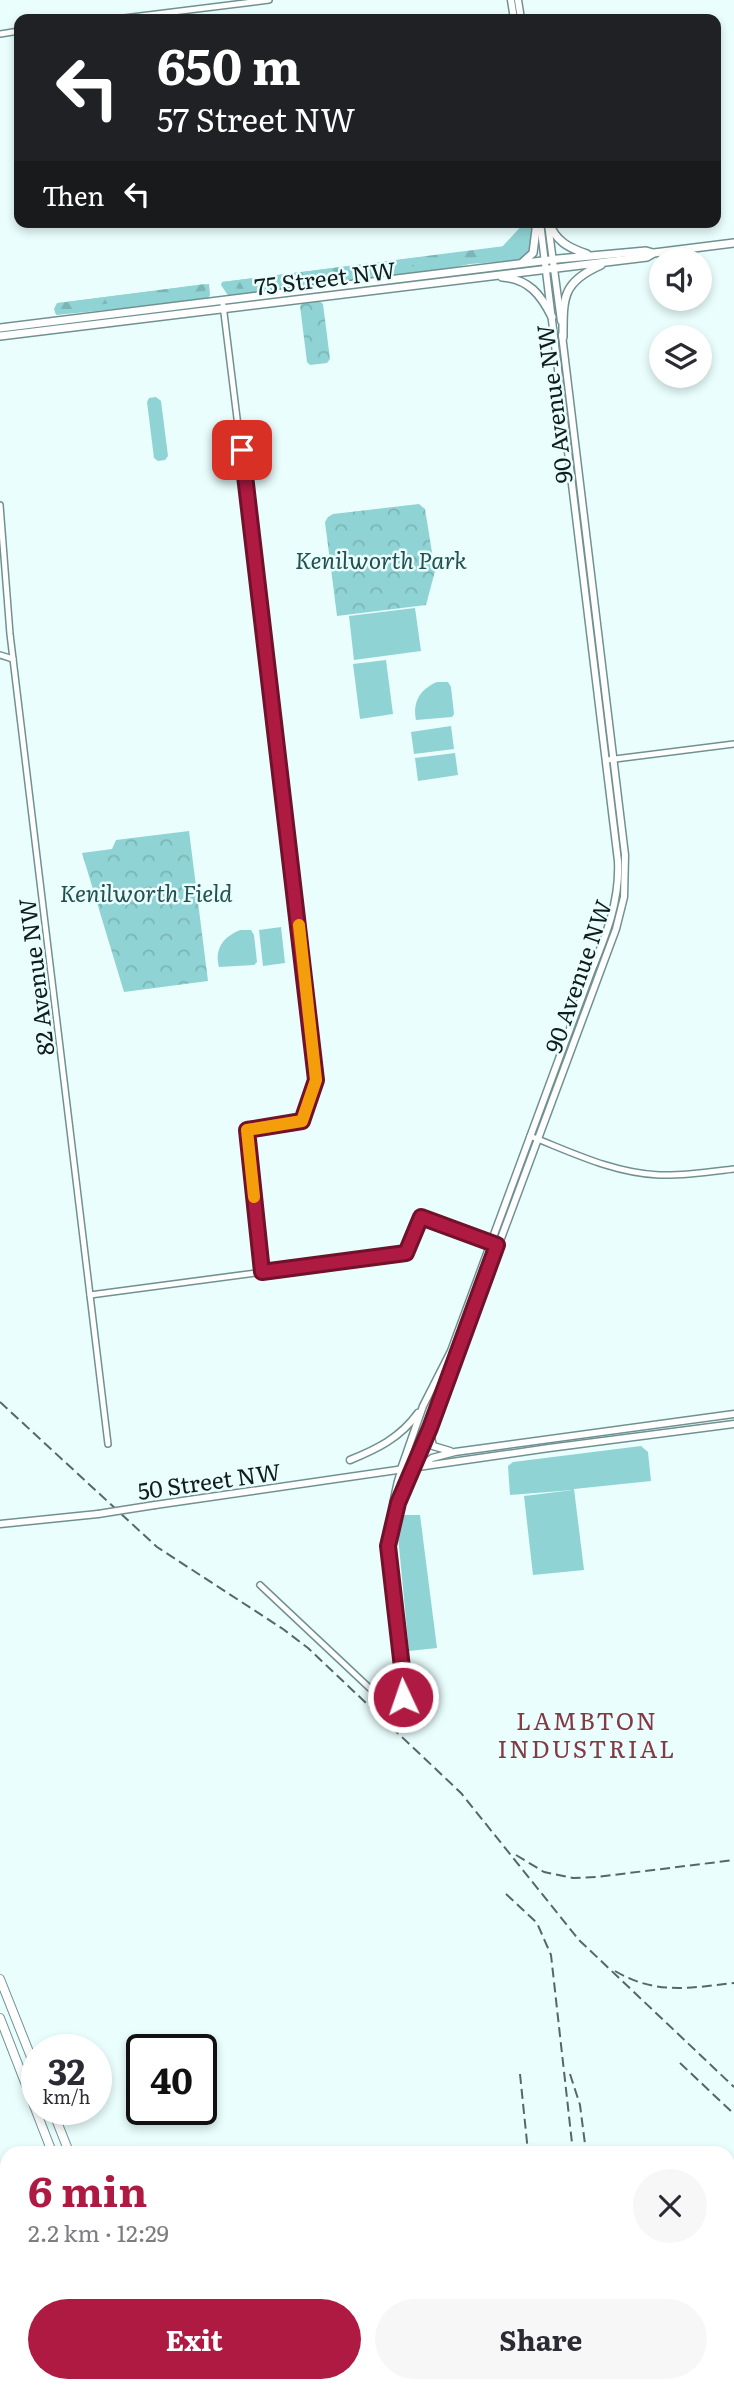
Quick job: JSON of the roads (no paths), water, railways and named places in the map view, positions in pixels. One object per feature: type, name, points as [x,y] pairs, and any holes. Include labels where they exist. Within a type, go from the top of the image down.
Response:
[{"type":"highway","points":[[0,1979],[22,2034]]},
{"type":"highway","points":[[0,2018],[50,2146]]},
{"type":"highway","points":[[58,2125],[66,2146]]},
{"type":"main road","points":[[518,264],[529,259],[533,253],[537,228]]},
{"type":"main road","name":"90 Avenue NW","points":[[418,1467],[530,1136],[610,927],[614,907],[618,861],[610,760],[563,337],[550,264],[540,228]]},
{"type":"main road","name":"90 Avenue NW","points":[[401,1469],[421,1409],[451,1351],[538,1139],[622,907],[626,862],[610,760],[552,317],[548,228]]},
{"type":"main road","points":[[551,228],[564,244],[594,256]]},
{"type":"main road","name":"75 Street NW","points":[[694,248],[734,243]]},
{"type":"main road","name":"75 Street NW","points":[[0,327],[488,276],[594,256],[649,252]]},
{"type":"main road","name":"75 Street NW","points":[[0,336],[518,264],[610,261],[649,256]]},
{"type":"main road","points":[[563,337],[563,305],[568,289],[584,272],[610,261]]},
{"type":"main road","points":[[488,276],[510,278],[525,283],[543,299],[552,317]]},
{"type":"main road","points":[[350,1460],[394,1439],[421,1409]]},
{"type":"main road","name":"50 Street NW","points":[[418,1467],[432,1458],[455,1452],[734,1414]]},
{"type":"main road","name":"50 Street NW","points":[[0,1524],[98,1514],[401,1469],[734,1424]]},
{"type":"main road","points":[[430,1428],[433,1446],[455,1452]]},
{"type":"street","points":[[156,14],[269,0]]},
{"type":"street","points":[[221,304],[314,1055],[315,1088],[302,1121],[247,1130],[262,1272]]},
{"type":"street","name":"82 Avenue NW","points":[[0,505],[9,627],[108,1444]]},
{"type":"street","points":[[0,655],[13,659]]},
{"type":"street","points":[[610,760],[734,744]]},
{"type":"street","points":[[530,1136],[610,1167],[640,1174],[677,1175],[734,1169]]},
{"type":"street","points":[[90,1295],[406,1253],[421,1217],[495,1244]]},
{"type":"street","name":"90 Avenue NW","points":[[388,1546],[398,1503],[418,1467]]},
{"type":"street","name":"90 Avenue NW","points":[[260,1585],[393,1710],[403,1697],[404,1685],[388,1546],[389,1521],[401,1469]]},
{"type":"railway","points":[[0,1402],[157,1547],[308,1648],[461,1793],[579,1940],[734,2087]]},
{"type":"railway","points":[[516,1855],[544,1872],[573,1878],[734,1860]]},
{"type":"railway","points":[[506,1894],[537,1923],[551,1955],[572,2146]]},
{"type":"railway","points":[[615,1971],[630,1979],[659,1987],[687,1988],[734,1983]]},
{"type":"railway","points":[[680,2063],[734,2114]]},
{"type":"railway","points":[[520,2074],[527,2146]]},
{"type":"railway","points":[[570,2074],[580,2105],[585,2146]]},
{"type":"district","name":"LAMBTON INDUSTRIAL","points":[[587,1733]]},
{"type":"park label","name":"Kenilworth Park","points":[[381,559]]},
{"type":"park label","name":"Kenilworth Field","points":[[146,892]]}]
